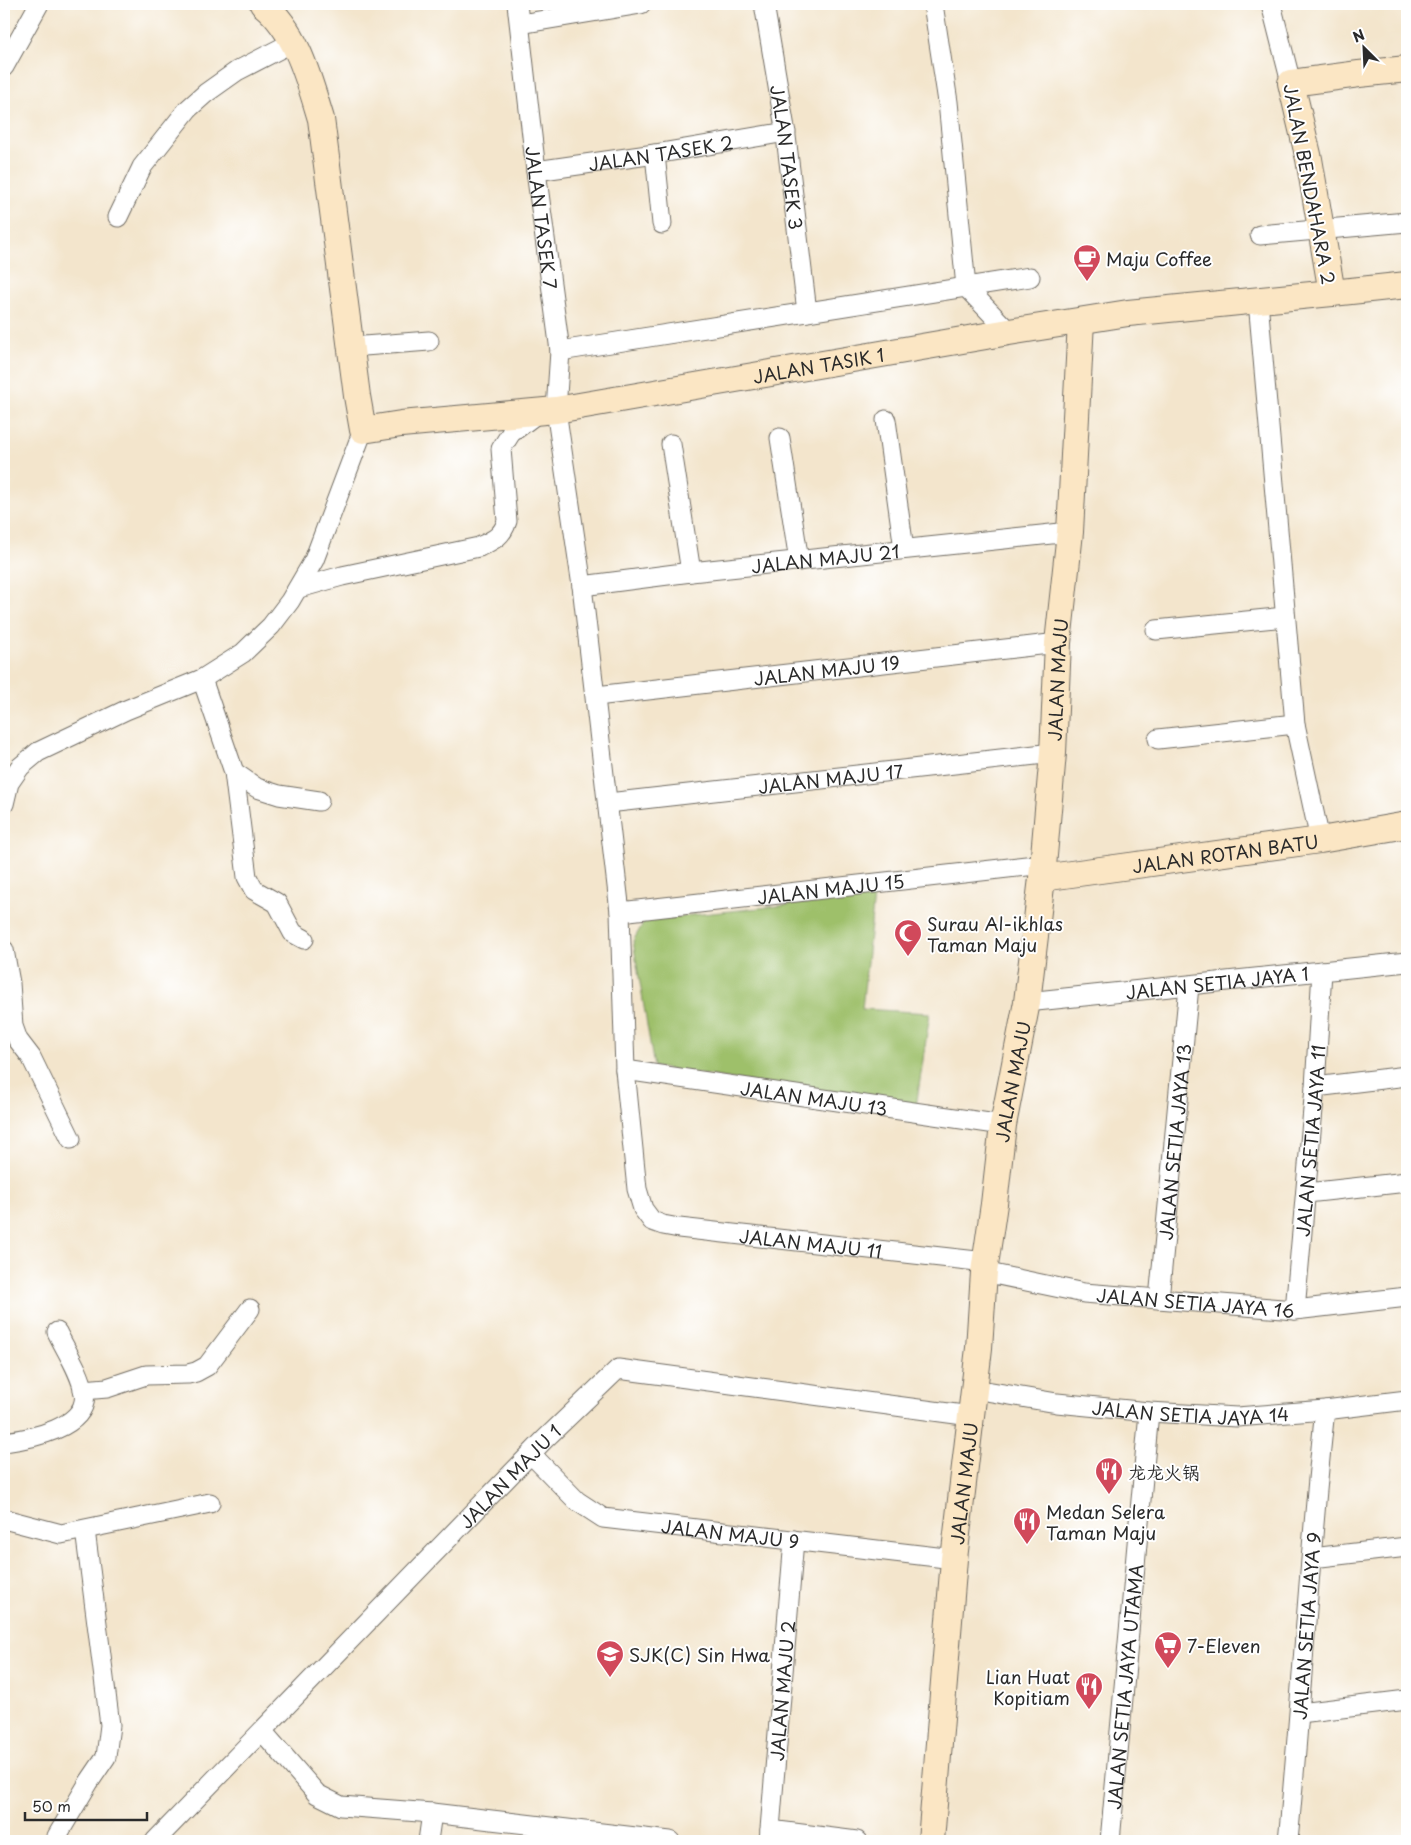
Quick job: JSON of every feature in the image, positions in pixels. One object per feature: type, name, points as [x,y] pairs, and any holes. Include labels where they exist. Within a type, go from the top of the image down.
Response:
[{"type":"street","points":[[4,67],[39,4]]},
{"type":"street","points":[[4,804],[10,783],[20,767],[38,752],[126,710],[202,679],[243,653],[270,626],[299,588],[314,560],[361,440],[363,430],[321,119],[310,83],[293,42],[279,20],[263,4]]},
{"type":"street","name":"JALAN TASEK 7","points":[[518,4],[536,171],[560,351],[548,411],[582,586],[596,696],[620,912],[625,1070],[637,1189],[643,1209]]},
{"type":"street","points":[[520,24],[641,4]]},
{"type":"street","name":"JALAN TASEK 3","points":[[764,4],[786,132],[807,312]]},
{"type":"street","points":[[933,4],[948,102],[966,287],[1010,332]]},
{"type":"street","name":"JALAN BENDAHARA 2","points":[[1081,321],[1128,313],[1258,302],[1332,293],[1309,160],[1271,4]]},
{"type":"street","points":[[118,217],[142,167],[188,109],[206,93],[237,71],[293,42]]},
{"type":"street","points":[[1291,83],[1407,69]]},
{"type":"street","name":"JALAN TASEK 2","points":[[536,171],[655,154],[786,132]]},
{"type":"street","points":[[655,154],[662,224]]},
{"type":"street","points":[[1260,235],[1407,222]]},
{"type":"street","points":[[560,351],[1030,277]]},
{"type":"street","points":[[1332,293],[1407,285]]},
{"type":"street","points":[[1258,302],[1295,724],[1320,840]]},
{"type":"street","name":"JALAN TASIK 1","points":[[363,430],[401,424],[548,411],[1081,321]]},
{"type":"street","name":"JALAN MAJU","points":[[931,1841],[954,1559],[979,1348],[985,1267],[1003,1125],[1027,1002],[1043,871],[1053,753],[1058,643],[1070,532],[1081,321]]},
{"type":"street","points":[[351,347],[429,341]]},
{"type":"street","points":[[299,588],[342,576],[479,547],[497,539],[504,531],[507,521],[501,449],[511,433],[548,411]]},
{"type":"street","points":[[886,420],[904,549]]},
{"type":"street","points":[[780,438],[799,561]]},
{"type":"street","points":[[671,444],[691,572]]},
{"type":"street","name":"JALAN MAJU 21","points":[[582,586],[691,572],[1070,532]]},
{"type":"street","points":[[1156,630],[1285,617]]},
{"type":"street","name":"JALAN MAJU 19","points":[[596,696],[1058,643]]},
{"type":"street","points":[[202,679],[234,772],[247,877],[254,890],[277,903],[293,933],[304,939]]},
{"type":"street","points":[[1158,739],[1295,724]]},
{"type":"street","name":"JALAN MAJU 17","points":[[608,803],[1053,753]]},
{"type":"street","points":[[234,772],[257,788],[280,795],[319,801]]},
{"type":"street","name":"JALAN ROTAN BATU","points":[[1043,871],[1320,840],[1407,826]]},
{"type":"street","name":"JALAN MAJU 15","points":[[620,912],[1043,871]]},
{"type":"street","points":[[4,950],[10,983],[13,1026],[11,1041],[31,1057],[71,1139]]},
{"type":"street","name":"JALAN SETIA JAYA 1","points":[[1027,1002],[1407,962]]},
{"type":"street","name":"JALAN SETIA JAYA 11","points":[[1295,1310],[1307,1193],[1322,971]]},
{"type":"street","name":"JALAN SETIA JAYA 13","points":[[1159,1299],[1189,986]]},
{"type":"street","name":"JALAN MAJU 13","points":[[625,1070],[1003,1125]]},
{"type":"street","points":[[1315,1087],[1407,1076]]},
{"type":"street","points":[[1307,1193],[1407,1182]]},
{"type":"street","name":"JALAN MAJU 11","points":[[643,1209],[652,1221],[671,1226],[985,1267]]},
{"type":"street","name":"JALAN SETIA JAYA 16","points":[[985,1267],[1084,1293],[1295,1310],[1407,1297]]},
{"type":"street","points":[[83,1390],[107,1388],[146,1375],[188,1374],[196,1372],[207,1366],[250,1309]]},
{"type":"street","points":[[4,1442],[27,1439],[70,1423],[80,1411],[84,1395],[80,1379],[56,1332]]},
{"type":"street","name":"JALAN MAJU 1","points":[[155,1841],[263,1732],[545,1439],[618,1369],[971,1416]]},
{"type":"street","name":"JALAN SETIA JAYA 14","points":[[974,1388],[1058,1403],[1149,1412],[1237,1417],[1325,1410],[1407,1400]]},
{"type":"street","name":"JALAN SETIA JAYA 9","points":[[1288,1841],[1300,1713],[1304,1635],[1317,1481],[1325,1410]]},
{"type":"street","name":"JALAN SETIA JAYA UTAMA","points":[[1110,1841],[1149,1412]]},
{"type":"street","name":"JALAN MAJU 9","points":[[531,1454],[577,1501],[602,1518],[954,1559]]},
{"type":"street","points":[[4,1518],[61,1534],[210,1503]]},
{"type":"street","points":[[59,1840],[89,1782],[106,1757],[110,1725],[85,1530]]},
{"type":"street","name":"JALAN MAJU 2","points":[[770,1836],[794,1540]]},
{"type":"street","points":[[1312,1558],[1407,1547]]},
{"type":"street","points":[[1300,1713],[1407,1700]]},
{"type":"street","points":[[263,1732],[317,1794],[341,1806],[432,1813],[670,1841]]},
{"type":"street","points":[[428,1841],[432,1813]]},
{"type":"street","points":[[770,1836],[857,1841]]},
{"type":"green space","points":[[874,896],[862,1009],[930,1013],[916,1107],[654,1067],[633,941],[645,920]]},
{"type":"place","name":"Maju Coffee","points":[[1087,282]]},
{"type":"place","name":"Surau Al-ikhlas Taman Maju","points":[[908,957]]},
{"type":"place","name":"龙龙火锅","points":[[1109,1495]]},
{"type":"place","name":"Medan Selera Taman Maju","points":[[1027,1545]]},
{"type":"place","name":"7-Eleven","points":[[1168,1669]]},
{"type":"place","name":"SJK(C) Sin Hwa","points":[[610,1678]]},
{"type":"place","name":"Lian Huat Kopitiam","points":[[1089,1710]]}]
